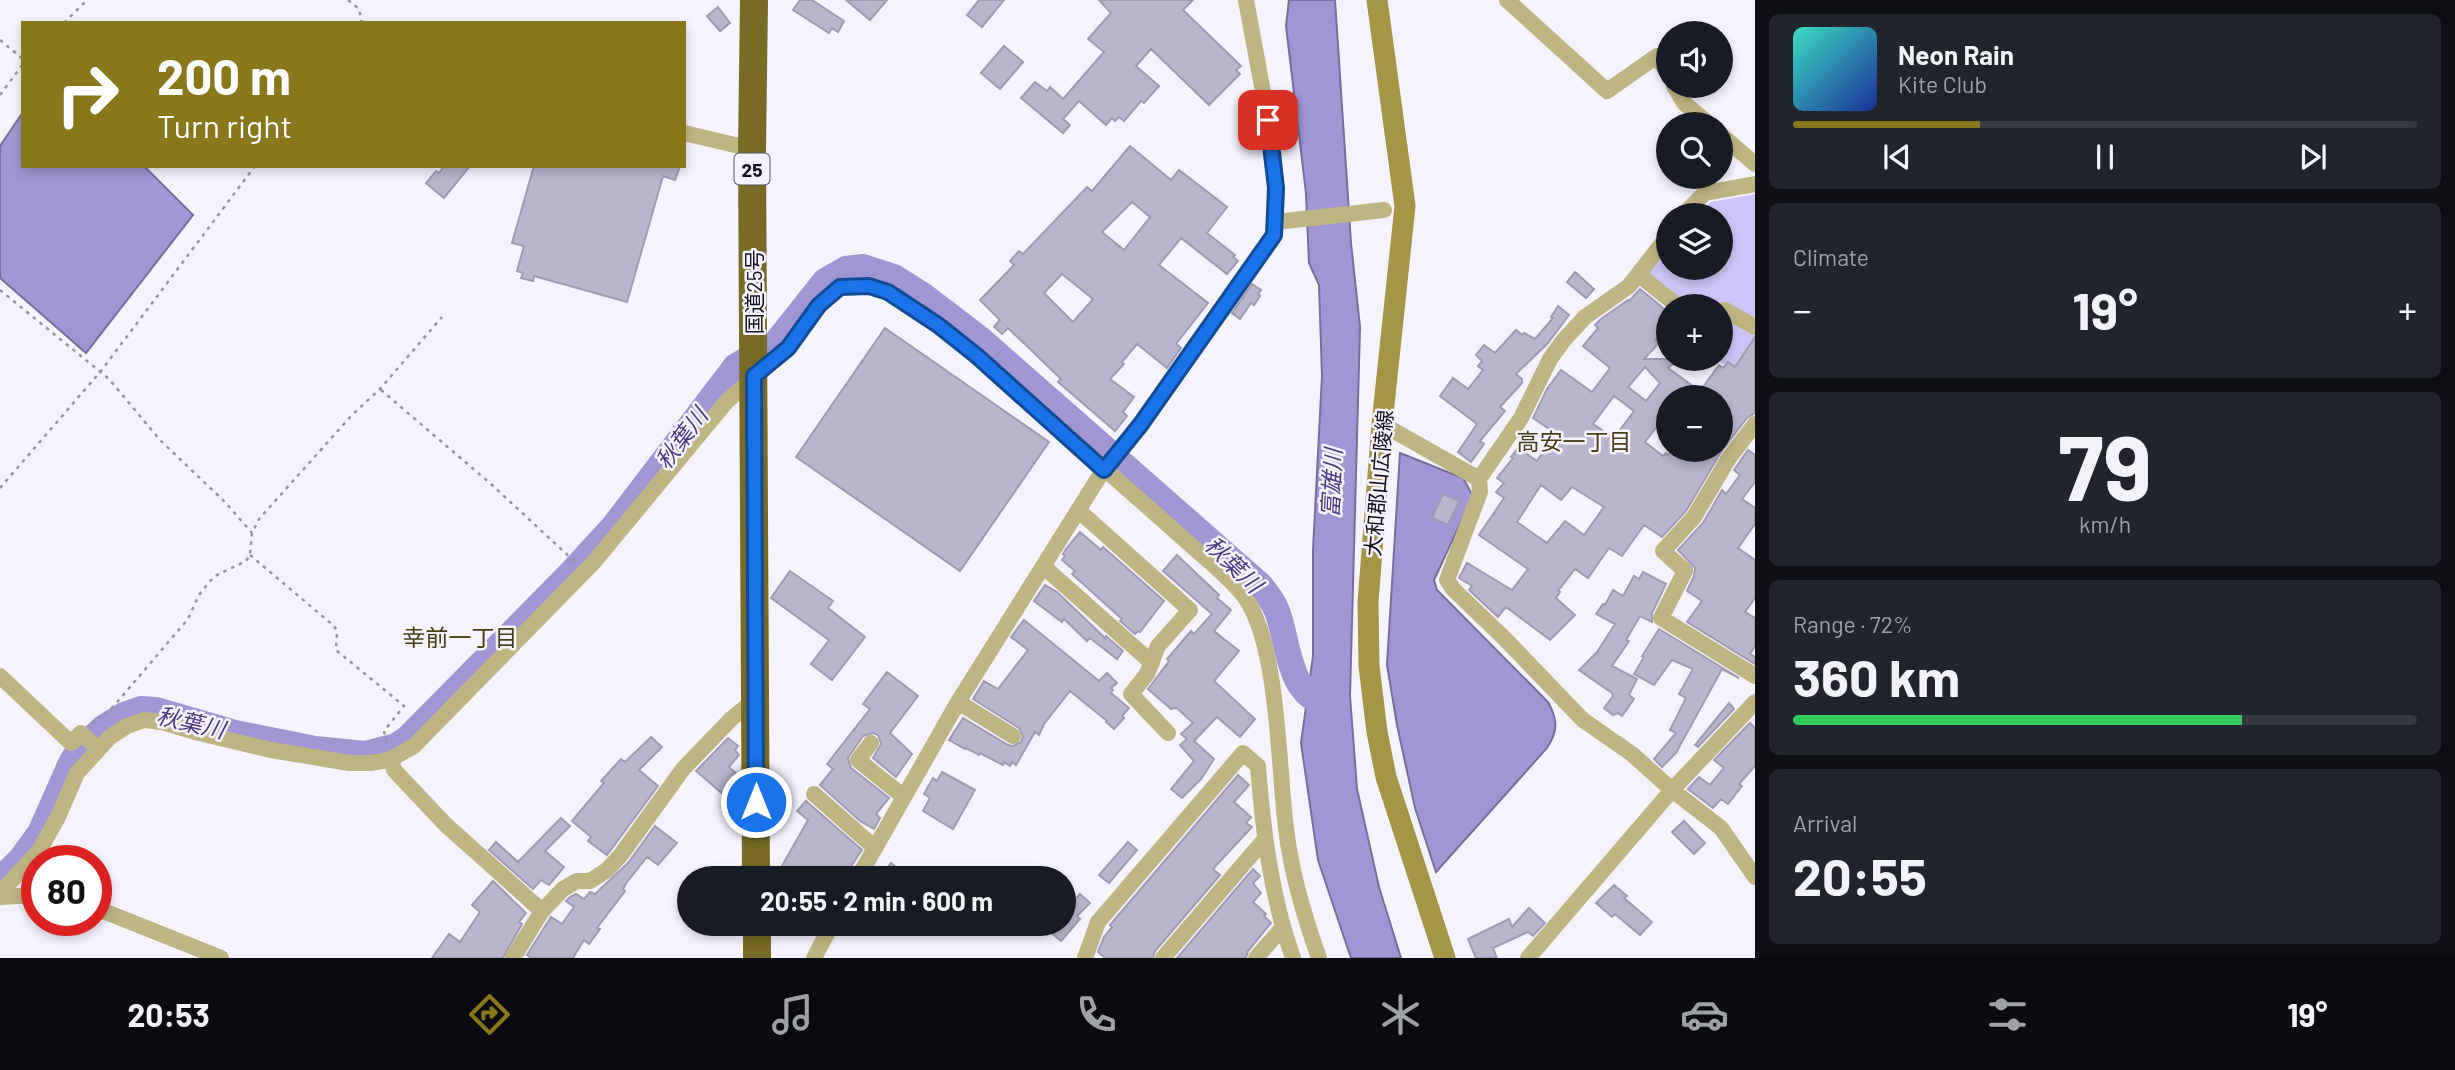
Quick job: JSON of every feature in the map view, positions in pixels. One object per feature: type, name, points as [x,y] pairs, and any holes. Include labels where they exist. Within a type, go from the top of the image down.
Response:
[{"type":"highway","name":"国道25号","points":[[754,0],[752,149],[756,866]]},
{"type":"highway","points":[[757,936],[757,958]]},
{"type":"main road","name":"大和郡山広陵線","points":[[1377,0],[1394,208],[1382,424],[1368,603],[1369,666],[1386,777],[1445,958]]},
{"type":"street","points":[[865,866],[958,702],[1078,510],[1274,235],[1276,222],[1273,146],[1246,0]]},
{"type":"street","points":[[1507,0],[1607,91],[1656,57]]},
{"type":"street","points":[[1681,98],[1695,112]]},
{"type":"street","points":[[686,134],[752,149]]},
{"type":"street","points":[[1733,145],[1755,164]]},
{"type":"street","points":[[1695,203],[1705,193],[1755,184]]},
{"type":"street","points":[[1276,222],[1394,208]]},
{"type":"street","points":[[1656,252],[1629,286],[1585,317],[1550,359],[1521,418],[1479,479],[1480,492],[1447,580],[1452,589],[1504,638],[1583,720],[1632,754],[1672,790],[1721,828],[1755,877]]},
{"type":"street","points":[[1639,275],[1663,294]]},
{"type":"street","points":[[0,895],[39,850],[58,817],[77,773],[98,749],[127,726],[144,720],[162,722],[271,750],[349,764],[391,759],[414,746],[594,562],[727,401],[754,360],[788,348],[819,305],[840,287],[869,286],[888,292],[938,325],[977,356],[1230,580],[1247,601],[1253,613],[1270,676],[1289,852],[1319,958]]},
{"type":"street","points":[[1733,315],[1755,327]]},
{"type":"street","points":[[1382,424],[1479,479]]},
{"type":"street","points":[[1755,424],[1729,458],[1694,517],[1663,551],[1685,572],[1661,618],[1755,676]]},
{"type":"street","points":[[1078,510],[1191,610],[1158,646],[1147,674],[1131,694],[1168,733]]},
{"type":"street","points":[[1043,566],[1152,663]]},
{"type":"street","points":[[0,676],[71,743],[81,733],[98,749]]},
{"type":"street","points":[[518,956],[542,911],[563,889],[576,881],[590,881],[607,870],[683,769],[731,719],[756,699]]},
{"type":"street","points":[[958,702],[1013,736]]},
{"type":"street","points":[[1528,958],[1672,790],[1754,705]]},
{"type":"street","points":[[871,743],[858,760],[904,797]]},
{"type":"street","points":[[1084,958],[1098,922],[1243,753],[1258,766],[1265,839],[1283,927],[1293,958]]},
{"type":"street","points":[[391,759],[394,770],[446,825],[542,911]]},
{"type":"street","points":[[814,794],[875,848]]},
{"type":"street","points":[[1163,958],[1265,839]]},
{"type":"street","points":[[0,895],[21,895]]},
{"type":"street","points":[[112,914],[221,958]]},
{"type":"street","points":[[1256,958],[1283,927]]},
{"type":"street","points":[[814,958],[826,936]]},
{"type":"path","points":[[66,21],[87,0]]},
{"type":"path","points":[[348,0],[359,9],[362,21]]},
{"type":"path","points":[[0,40],[21,57]]},
{"type":"path","points":[[0,95],[21,67]]},
{"type":"path","points":[[0,488],[101,371],[253,168]]},
{"type":"path","points":[[0,290],[71,350],[101,371],[160,440],[226,503],[252,533]]},
{"type":"path","points":[[81,733],[113,707],[188,619],[199,595],[210,581],[250,555],[252,533],[268,509],[352,415],[380,389],[442,317]]},
{"type":"path","points":[[380,389],[491,484],[569,557]]},
{"type":"path","points":[[250,555],[334,626],[337,631],[336,650],[404,706],[384,731],[385,737]]},
{"type":"shaded area","points":[[1755,194],[1755,352],[1737,366],[1733,365],[1733,294],[1665,294],[1646,273],[1656,260],[1656,280],[1733,280],[1733,203],[1711,202]]},
{"type":"water","name":"富雄川","points":[[1289,0],[1335,0],[1351,243],[1360,327],[1350,696],[1357,789],[1379,887],[1401,958],[1351,958],[1318,860],[1301,743],[1313,656],[1313,550],[1322,376],[1319,285],[1309,263],[1306,193],[1286,26]]},
{"type":"water","points":[[21,115],[21,168],[146,168],[193,215],[86,353],[0,278],[0,146]]},
{"type":"water","points":[[1400,453],[1463,478],[1473,496],[1434,580],[1437,590],[1548,702],[1555,720],[1555,731],[1547,748],[1436,872],[1415,808],[1387,665]]},
{"type":"building","points":[[800,0],[812,0],[844,21],[838,32],[832,28],[829,33],[793,10]]},
{"type":"building","points":[[846,0],[887,0],[870,20]]},
{"type":"building","points":[[979,0],[1004,0],[982,27],[967,15]]},
{"type":"building","points":[[1099,0],[1193,0],[1183,10],[1241,66],[1236,70],[1240,74],[1209,105],[1151,49],[1136,66],[1159,86],[1144,103],[1141,101],[1124,121],[1119,117],[1115,121],[1112,118],[1106,125],[1079,101],[1063,119],[1070,125],[1063,133],[1021,98],[1035,82],[1047,91],[1050,87],[1063,99],[1104,52],[1088,39],[1111,13]]},
{"type":"building","points":[[718,7],[730,23],[720,31],[707,16]]},
{"type":"building","points":[[1004,46],[1023,62],[1000,89],[981,73]]},
{"type":"building","points":[[1130,146],[1171,180],[1179,170],[1227,207],[1207,233],[1235,255],[1233,257],[1238,261],[1227,274],[1181,238],[1159,265],[1208,303],[1176,344],[1181,348],[1167,368],[1137,344],[1122,362],[1124,364],[1110,379],[1134,397],[1123,412],[1127,416],[1115,431],[1058,382],[1061,379],[1008,328],[1002,334],[994,327],[1000,320],[980,300],[1014,265],[1010,261],[1019,251],[1023,254],[1087,187],[1092,191]],"holes":[[[1132,202],[1150,217],[1124,250],[1102,232]],[[1062,274],[1093,299],[1073,322],[1044,293]]]},
{"type":"building","points":[[443,168],[468,168],[444,198],[426,183],[436,171],[439,173]]},
{"type":"building","points":[[533,168],[679,168],[675,180],[663,176],[627,302],[534,276],[533,281],[521,278],[523,273],[517,271],[524,246],[512,243]]},
{"type":"building","points":[[1575,272],[1594,289],[1586,298],[1567,282]]},
{"type":"building","points":[[1252,284],[1261,290],[1258,294],[1260,296],[1254,305],[1251,303],[1240,319],[1232,313]]},
{"type":"building","points":[[1640,289],[1656,302],[1656,346],[1644,359],[1656,359],[1656,371],[1672,371],[1692,385],[1658,385],[1660,383],[1645,367],[1628,387],[1646,401],[1656,388],[1656,428],[1645,442],[1656,451],[1656,462],[1715,462],[1686,511],[1662,537],[1644,525],[1622,556],[1609,548],[1588,578],[1575,569],[1558,591],[1560,592],[1556,598],[1575,615],[1550,640],[1506,607],[1498,617],[1469,590],[1472,586],[1459,578],[1467,563],[1512,590],[1528,569],[1479,535],[1504,498],[1496,492],[1504,483],[1497,478],[1518,448],[1537,461],[1555,433],[1533,418],[1547,389],[1561,370],[1592,392],[1610,368],[1583,346],[1598,328],[1595,325]],"holes":[[[1614,396],[1634,411],[1614,438],[1593,424]],[[1541,485],[1561,500],[1572,487],[1604,507],[1584,535],[1565,521],[1547,543],[1517,522]]]},
{"type":"building","points":[[1558,306],[1569,315],[1548,343],[1516,374],[1522,379],[1522,383],[1500,407],[1505,411],[1480,441],[1484,444],[1471,462],[1458,452],[1477,424],[1440,396],[1453,378],[1468,389],[1483,370],[1478,366],[1482,361],[1476,355],[1484,345],[1495,353],[1516,330],[1535,339],[1553,318],[1551,317]]},
{"type":"building","points":[[885,328],[1049,442],[960,571],[796,457]]},
{"type":"building","points":[[1755,337],[1755,413],[1747,418],[1733,436],[1733,385],[1704,385],[1715,371],[1733,371],[1733,366],[1735,367]]},
{"type":"building","points":[[1748,450],[1755,455],[1755,482],[1742,499],[1755,508],[1755,524],[1738,548],[1755,560],[1755,598],[1745,612],[1755,618],[1755,646],[1750,654],[1755,657],[1755,664],[1687,622],[1702,601],[1687,591],[1695,568],[1678,550],[1703,523],[1722,490],[1726,494],[1740,475],[1734,470]]},
{"type":"building","points":[[1443,494],[1459,501],[1448,525],[1432,518]]},
{"type":"building","points":[[1080,532],[1101,550],[1103,547],[1164,601],[1140,632],[1135,634],[1120,621],[1122,619],[1072,574],[1075,571],[1062,560],[1066,549]]},
{"type":"building","points":[[1177,555],[1231,610],[1214,631],[1239,651],[1214,681],[1255,719],[1240,737],[1217,717],[1194,741],[1214,759],[1201,779],[1182,798],[1171,789],[1194,761],[1180,745],[1187,739],[1181,734],[1193,723],[1177,708],[1171,709],[1148,689],[1169,661],[1167,659],[1191,631],[1194,634],[1212,614],[1163,571]]},
{"type":"building","points":[[790,571],[833,601],[828,608],[865,637],[832,680],[811,664],[829,640],[771,598]]},
{"type":"building","points":[[1643,572],[1666,584],[1652,613],[1652,622],[1640,616],[1626,640],[1629,641],[1612,666],[1637,679],[1629,695],[1634,699],[1622,716],[1618,713],[1613,715],[1604,708],[1613,696],[1612,693],[1579,670],[1597,652],[1615,624],[1596,614],[1603,604],[1605,605],[1613,590],[1623,596],[1634,576],[1639,579]]},
{"type":"building","points":[[1045,585],[1057,592],[1105,638],[1106,636],[1123,651],[1117,659],[1090,638],[1087,641],[1064,619],[1062,622],[1034,601]]},
{"type":"building","points":[[1024,620],[1099,681],[1107,673],[1117,683],[1111,688],[1111,693],[1129,708],[1114,729],[1070,691],[1044,724],[1039,735],[1035,732],[1016,765],[1012,762],[1010,766],[949,740],[963,718],[1008,745],[1021,742],[1023,736],[1019,728],[973,699],[984,681],[998,689],[1028,650],[1011,637]]},
{"type":"building","points":[[1659,629],[1739,678],[1722,669],[1676,753],[1662,767],[1654,759],[1676,733],[1670,730],[1686,698],[1679,694],[1693,669],[1672,660],[1654,685],[1634,674]]},
{"type":"building","points":[[887,672],[918,696],[890,733],[912,754],[896,777],[873,758],[881,744],[878,735],[873,733],[863,736],[848,758],[851,768],[889,798],[876,814],[880,818],[874,829],[860,821],[820,785],[833,769],[827,764],[870,709],[863,704]]},
{"type":"building","points":[[1729,703],[1734,709],[1698,747],[1695,745]]},
{"type":"building","points":[[1750,723],[1755,728],[1755,766],[1739,784],[1742,786],[1728,804],[1721,799],[1713,808],[1688,789],[1699,777],[1710,785],[1724,768],[1714,760]]},
{"type":"building","points":[[651,737],[662,747],[639,770],[658,786],[607,855],[588,841],[591,837],[572,821],[621,759],[625,762]]},
{"type":"building","points":[[728,738],[738,746],[735,750],[739,755],[729,767],[739,776],[739,780],[725,796],[696,771]]},
{"type":"building","points":[[942,772],[975,790],[953,829],[923,811],[930,798],[924,794],[933,778],[937,781]]},
{"type":"building","points":[[1238,775],[1249,785],[1234,802],[1251,817],[1246,823],[1252,827],[1213,869],[1220,875],[1155,951],[1153,958],[1105,958],[1098,952],[1112,927],[1110,925]]},
{"type":"building","points":[[806,801],[862,850],[851,866],[782,866],[808,820],[797,811]]},
{"type":"building","points":[[561,818],[570,826],[545,851],[564,867],[549,885],[541,880],[533,889],[489,850],[496,842],[518,862]]},
{"type":"building","points":[[1684,821],[1705,843],[1694,854],[1672,832]]},
{"type":"building","points":[[655,826],[677,843],[658,865],[647,857],[627,882],[623,889],[625,891],[597,928],[600,929],[589,944],[584,940],[573,958],[531,958],[527,955],[551,917],[562,924],[574,907],[566,901],[576,894],[584,899],[590,892],[595,894],[628,863]]},
{"type":"building","points":[[1128,842],[1137,850],[1109,883],[1099,875]]},
{"type":"building","points":[[1253,869],[1260,876],[1253,883],[1261,893],[1253,902],[1271,923],[1248,951],[1246,958],[1177,958]]},
{"type":"building","points":[[493,881],[526,913],[519,922],[522,924],[503,958],[432,958],[449,934],[460,942],[480,912],[472,905]]},
{"type":"building","points":[[1614,885],[1627,896],[1624,898],[1652,922],[1640,935],[1615,914],[1612,917],[1596,903]]},
{"type":"building","points":[[1080,894],[1090,903],[1077,916],[1080,919],[1076,924],[1076,898]]},
{"type":"building","points":[[1529,908],[1545,923],[1533,936],[1528,932],[1493,948],[1497,958],[1476,958],[1468,939],[1509,919],[1512,927]]},
{"type":"waterway","name":"秋葉川","points":[[0,880],[21,859],[40,833],[79,750],[103,728],[124,715],[141,709],[156,710],[235,733],[315,749],[365,754],[396,746],[408,738],[614,526],[736,366],[775,344],[825,281],[846,269],[863,267],[894,277],[924,296],[979,338],[1259,584],[1277,611],[1296,678],[1303,689],[1325,703]]},
{"type":"district","name":"高安一丁目","points":[[1574,441]]},
{"type":"district","name":"幸前一丁目","points":[[460,637]]},
{"type":"route","points":[[756,802],[754,376],[788,348],[819,305],[840,287],[869,286],[888,292],[938,325],[977,356],[1104,470],[1141,424],[1274,235],[1276,188],[1268,120]]}]
